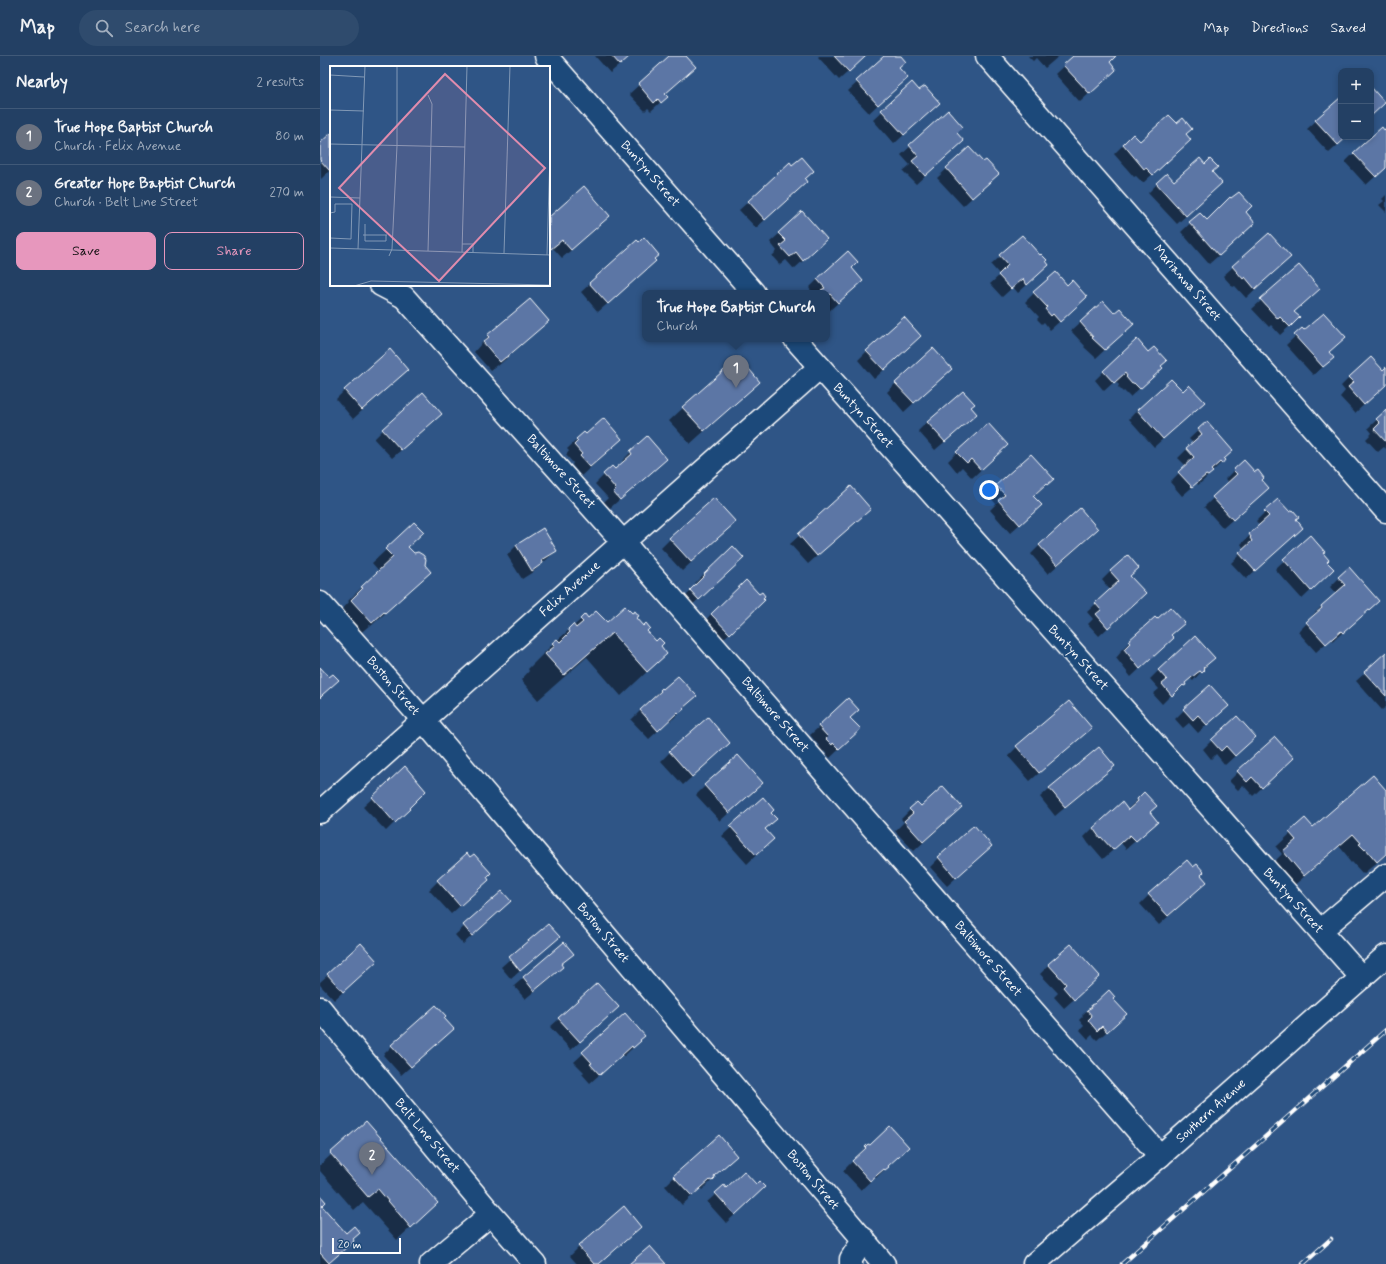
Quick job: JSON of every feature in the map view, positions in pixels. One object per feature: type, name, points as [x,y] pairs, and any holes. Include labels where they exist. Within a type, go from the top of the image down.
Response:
[{"type":"street","name":"Buntyn Street","points":[[546,56],[751,290]]},
{"type":"street","name":"Marianna Street","points":[[987,56],[1386,511]]},
{"type":"street","name":"Baltimore Street","points":[[383,286],[404,297],[624,542],[1160,1156]]},
{"type":"street","name":"Buntyn Street","points":[[798,342],[1362,978]]},
{"type":"street","name":"Felix Avenue","points":[[320,812],[820,368]]},
{"type":"street","name":"Boston Street","points":[[320,603],[423,720],[884,1264]]},
{"type":"street","points":[[1320,931],[1386,875]]},
{"type":"street","name":"Southern Avenue","points":[[1034,1264],[1160,1156],[1386,956]]},
{"type":"street","name":"Belt Line Street","points":[[320,1008],[490,1214],[535,1264]]},
{"type":"street","points":[[431,1264],[490,1214]]},
{"type":"street","points":[[851,1264],[851,1259],[864,1239]]},
{"type":"building","points":[[612,56],[630,56],[620,65]]},
{"type":"building","points":[[669,56],[686,56],[696,67],[665,94],[668,97],[661,103],[658,99],[654,103],[638,84]]},
{"type":"building","points":[[834,56],[866,56],[849,72]]},
{"type":"building","points":[[884,56],[901,56],[906,62],[899,68],[908,78],[878,105],[856,81]]},
{"type":"building","points":[[1073,56],[1116,56],[1110,62],[1116,70],[1090,94],[1063,65]]},
{"type":"building","points":[[912,82],[919,90],[925,86],[940,103],[904,135],[881,110]]},
{"type":"building","points":[[1374,90],[1385,103],[1374,113]]},
{"type":"building","points":[[1338,100],[1338,140],[1344,140],[1338,145],[1315,120]]},
{"type":"building","points":[[948,110],[963,127],[957,133],[964,141],[925,176],[912,161],[918,156],[909,145]]},
{"type":"building","points":[[1169,115],[1177,123],[1183,118],[1192,129],[1186,134],[1191,140],[1153,175],[1146,168],[1144,169],[1123,144],[1133,134],[1140,141]]},
{"type":"building","points":[[1382,127],[1384,130],[1386,128],[1386,168],[1376,177],[1353,153],[1368,140],[1374,140],[1374,134]]},
{"type":"building","points":[[330,134],[330,171],[320,160],[320,143]]},
{"type":"building","points":[[969,147],[983,162],[986,160],[999,174],[972,198],[946,168]]},
{"type":"building","points":[[802,157],[814,171],[805,179],[807,182],[765,220],[748,201],[790,162],[792,165]]},
{"type":"building","points":[[1200,158],[1205,164],[1210,159],[1218,167],[1212,172],[1222,183],[1186,216],[1156,183],[1167,173],[1174,181]]},
{"type":"building","points":[[584,186],[610,216],[571,250],[562,240],[551,249],[550,248],[550,216]]},
{"type":"building","points":[[1239,192],[1252,206],[1246,212],[1255,223],[1219,256],[1189,222],[1200,213],[1207,220],[1230,197],[1231,198]]},
{"type":"building","points":[[802,211],[827,239],[803,261],[796,252],[790,257],[780,246],[786,241],[778,233]]},
{"type":"building","points":[[1269,233],[1291,257],[1255,289],[1245,277],[1243,279],[1232,266]]},
{"type":"building","points":[[1022,235],[1040,255],[1041,254],[1047,260],[1046,261],[1049,265],[1027,285],[1023,279],[1011,289],[998,275],[1008,265],[999,255]]},
{"type":"building","points":[[644,237],[659,255],[654,259],[656,261],[608,304],[589,283],[637,240],[639,242]]},
{"type":"building","points":[[848,251],[858,262],[852,268],[863,281],[838,303],[830,294],[830,290],[821,290],[825,288],[817,279]]},
{"type":"building","points":[[1299,265],[1320,289],[1294,312],[1300,317],[1290,327],[1280,317],[1278,319],[1260,299]]},
{"type":"building","points":[[1056,272],[1067,285],[1072,280],[1087,297],[1060,322],[1053,314],[1051,316],[1045,309],[1047,307],[1033,292]]},
{"type":"building","points":[[530,299],[549,321],[500,362],[483,342],[489,337],[487,335]]},
{"type":"building","points":[[1103,301],[1114,313],[1120,308],[1134,324],[1105,350],[1092,338],[1093,337],[1080,322]]},
{"type":"building","points":[[1324,313],[1346,337],[1329,352],[1334,358],[1323,367],[1294,335],[1302,328],[1304,330]]},
{"type":"building","points":[[904,317],[921,336],[884,370],[866,351]]},
{"type":"building","points":[[1137,339],[1148,352],[1154,347],[1167,361],[1161,366],[1163,368],[1140,389],[1134,383],[1132,384],[1126,377],[1127,376],[1125,373],[1114,383],[1103,371]]},
{"type":"building","points":[[933,348],[952,369],[914,403],[895,383]]},
{"type":"building","points":[[390,349],[408,370],[362,410],[344,390]]},
{"type":"building","points":[[739,357],[760,382],[704,431],[682,407]]},
{"type":"building","points":[[1371,357],[1383,370],[1386,367],[1386,385],[1364,405],[1348,387],[1354,382],[1349,377]]},
{"type":"building","points":[[1171,379],[1183,391],[1189,385],[1205,402],[1163,439],[1137,410]]},
{"type":"building","points":[[963,391],[975,404],[971,407],[977,414],[945,442],[927,422]]},
{"type":"building","points":[[423,392],[442,414],[401,450],[382,429]]},
{"type":"building","points":[[1386,410],[1386,442],[1374,429],[1380,423],[1376,419]]},
{"type":"building","points":[[604,418],[622,439],[590,467],[580,456],[582,454],[574,445],[578,441],[576,439],[584,432],[586,434]]},
{"type":"building","points":[[1207,421],[1233,451],[1224,459],[1225,460],[1222,464],[1220,462],[1211,470],[1213,472],[1208,476],[1206,475],[1192,487],[1178,472],[1194,457],[1186,448],[1202,434],[1198,429]]},
{"type":"building","points":[[988,423],[1008,445],[981,470],[971,459],[967,463],[956,452]]},
{"type":"building","points":[[647,436],[667,459],[620,500],[613,492],[616,489],[603,474],[612,466],[615,469],[632,454],[630,451]]},
{"type":"building","points":[[1031,454],[1054,479],[1033,496],[1042,505],[1020,525],[998,500],[1005,495],[996,485]]},
{"type":"building","points":[[1244,460],[1255,472],[1258,470],[1264,478],[1262,480],[1269,488],[1233,520],[1212,497],[1237,474],[1233,470]]},
{"type":"building","points":[[851,486],[871,509],[817,556],[798,534]]},
{"type":"building","points":[[714,498],[736,522],[691,562],[669,538]]},
{"type":"building","points":[[1278,499],[1290,512],[1293,510],[1299,517],[1296,519],[1303,528],[1255,571],[1239,553],[1252,541],[1249,534],[1269,516],[1264,511]]},
{"type":"building","points":[[1080,508],[1098,529],[1057,565],[1039,545]]},
{"type":"building","points":[[414,522],[424,532],[408,547],[414,553],[418,552],[423,555],[426,559],[425,565],[431,572],[372,623],[351,600],[363,588],[361,587],[393,557],[385,549]]},
{"type":"building","points":[[543,528],[557,551],[542,560],[543,563],[532,571],[516,545]]},
{"type":"building","points":[[1310,535],[1325,552],[1323,553],[1329,560],[1327,562],[1334,569],[1311,591],[1283,559]]},
{"type":"building","points":[[733,546],[744,558],[699,600],[690,590]]},
{"type":"building","points":[[1128,555],[1139,568],[1130,576],[1146,593],[1108,628],[1096,614],[1101,610],[1095,603],[1119,581],[1110,571]]},
{"type":"building","points":[[1349,567],[1379,601],[1343,633],[1341,631],[1326,644],[1306,622],[1322,608],[1321,606],[1345,585],[1338,577]]},
{"type":"building","points":[[746,580],[759,594],[762,592],[765,596],[763,598],[765,600],[730,634],[711,614]]},
{"type":"building","points":[[625,606],[632,613],[635,611],[639,616],[636,618],[643,626],[646,623],[650,628],[647,631],[656,641],[659,638],[664,643],[661,646],[667,654],[647,672],[612,633],[564,675],[545,654],[555,646],[552,643],[557,639],[560,642],[570,632],[568,629],[573,624],[576,628],[583,622],[580,619],[585,614],[588,618],[596,611],[607,622]]},
{"type":"building","points":[[1170,607],[1185,623],[1171,635],[1174,638],[1140,669],[1124,649],[1130,643],[1128,641],[1155,617],[1157,619]]},
{"type":"building","points":[[1195,636],[1215,658],[1203,668],[1205,670],[1202,673],[1200,671],[1197,673],[1185,683],[1186,685],[1183,685],[1172,696],[1162,684],[1167,680],[1158,670]]},
{"type":"building","points":[[1386,652],[1386,696],[1364,672]]},
{"type":"building","points":[[320,667],[329,677],[333,674],[339,680],[320,698]]},
{"type":"building","points":[[678,676],[697,696],[658,731],[640,710],[661,691],[660,690],[662,688],[663,689]]},
{"type":"building","points":[[1210,685],[1229,706],[1207,725],[1198,715],[1193,720],[1183,709]]},
{"type":"building","points":[[848,698],[859,710],[850,718],[861,729],[839,749],[826,739],[828,737],[818,726]]},
{"type":"building","points":[[1069,701],[1092,728],[1039,773],[1016,746]]},
{"type":"building","points":[[1237,716],[1256,737],[1235,756],[1226,746],[1221,751],[1211,740]]},
{"type":"building","points":[[708,717],[730,743],[692,777],[669,751]]},
{"type":"building","points":[[1275,737],[1294,758],[1262,788],[1252,777],[1247,782],[1237,771]]},
{"type":"building","points":[[1099,747],[1115,766],[1065,807],[1049,788]]},
{"type":"building","points":[[738,755],[763,783],[729,813],[704,785]]},
{"type":"building","points":[[405,766],[426,791],[395,823],[372,797]]},
{"type":"building","points":[[1373,775],[1386,790],[1386,854],[1377,862],[1366,849],[1365,850],[1359,844],[1361,843],[1353,834],[1304,876],[1283,851],[1296,840],[1289,832],[1305,818],[1313,827]]},
{"type":"building","points":[[943,786],[962,807],[923,842],[904,821],[913,813],[909,809],[917,802],[921,806]]},
{"type":"building","points":[[1144,792],[1157,806],[1150,812],[1158,822],[1136,841],[1130,835],[1113,850],[1101,837],[1100,838],[1093,828],[1122,802],[1128,810],[1138,801],[1137,799]]},
{"type":"building","points":[[763,797],[774,810],[771,813],[777,819],[765,829],[774,839],[756,855],[730,826]]},
{"type":"building","points":[[974,825],[992,846],[956,878],[938,857]]},
{"type":"building","points":[[467,853],[470,857],[474,854],[491,873],[487,877],[489,880],[460,906],[437,880]]},
{"type":"building","points":[[1187,860],[1193,867],[1197,864],[1204,872],[1201,875],[1207,882],[1168,916],[1148,894]]},
{"type":"building","points":[[502,891],[511,901],[472,936],[463,925]]},
{"type":"building","points":[[548,924],[560,937],[520,971],[509,957]]},
{"type":"building","points":[[564,942],[574,954],[561,964],[563,967],[534,991],[523,977]]},
{"type":"building","points":[[361,943],[377,961],[343,992],[327,974]]},
{"type":"building","points":[[1071,944],[1100,976],[1074,1000],[1063,987],[1066,984],[1048,964]]},
{"type":"building","points":[[597,983],[619,1007],[580,1042],[558,1018]]},
{"type":"building","points":[[1109,990],[1115,997],[1113,999],[1127,1014],[1107,1032],[1102,1026],[1097,1031],[1088,1020],[1092,1016],[1087,1010]]},
{"type":"building","points":[[436,1005],[446,1016],[444,1018],[454,1029],[411,1067],[391,1045]]},
{"type":"building","points":[[625,1013],[645,1036],[633,1048],[632,1046],[600,1075],[582,1052]]},
{"type":"building","points":[[366,1121],[438,1203],[411,1228],[378,1189],[368,1197],[330,1153]]},
{"type":"building","points":[[890,1126],[909,1147],[888,1166],[889,1167],[885,1170],[884,1169],[870,1181],[852,1161],[866,1148],[865,1147],[868,1144],[870,1145]]},
{"type":"building","points":[[719,1135],[737,1156],[714,1176],[715,1178],[712,1181],[710,1180],[692,1196],[673,1176]]},
{"type":"building","points":[[744,1171],[756,1184],[759,1181],[765,1187],[735,1215],[715,1193],[724,1185],[726,1188]]},
{"type":"building","points":[[320,1195],[326,1202],[322,1206],[346,1233],[354,1226],[360,1233],[353,1239],[354,1241],[329,1263],[320,1253]]},
{"type":"building","points":[[624,1206],[641,1227],[599,1264],[594,1264],[578,1246]]},
{"type":"building","points":[[650,1246],[666,1264],[629,1264]]},
{"type":"railway","points":[[1122,1264],[1386,1030]]},
{"type":"railway","points":[[1303,1264],[1331,1239]]},
{"type":"place","name":"True Hope Baptist Church","points":[[736,388]]},
{"type":"place","name":"Greater Hope Baptist Church","points":[[372,1175]]}]
